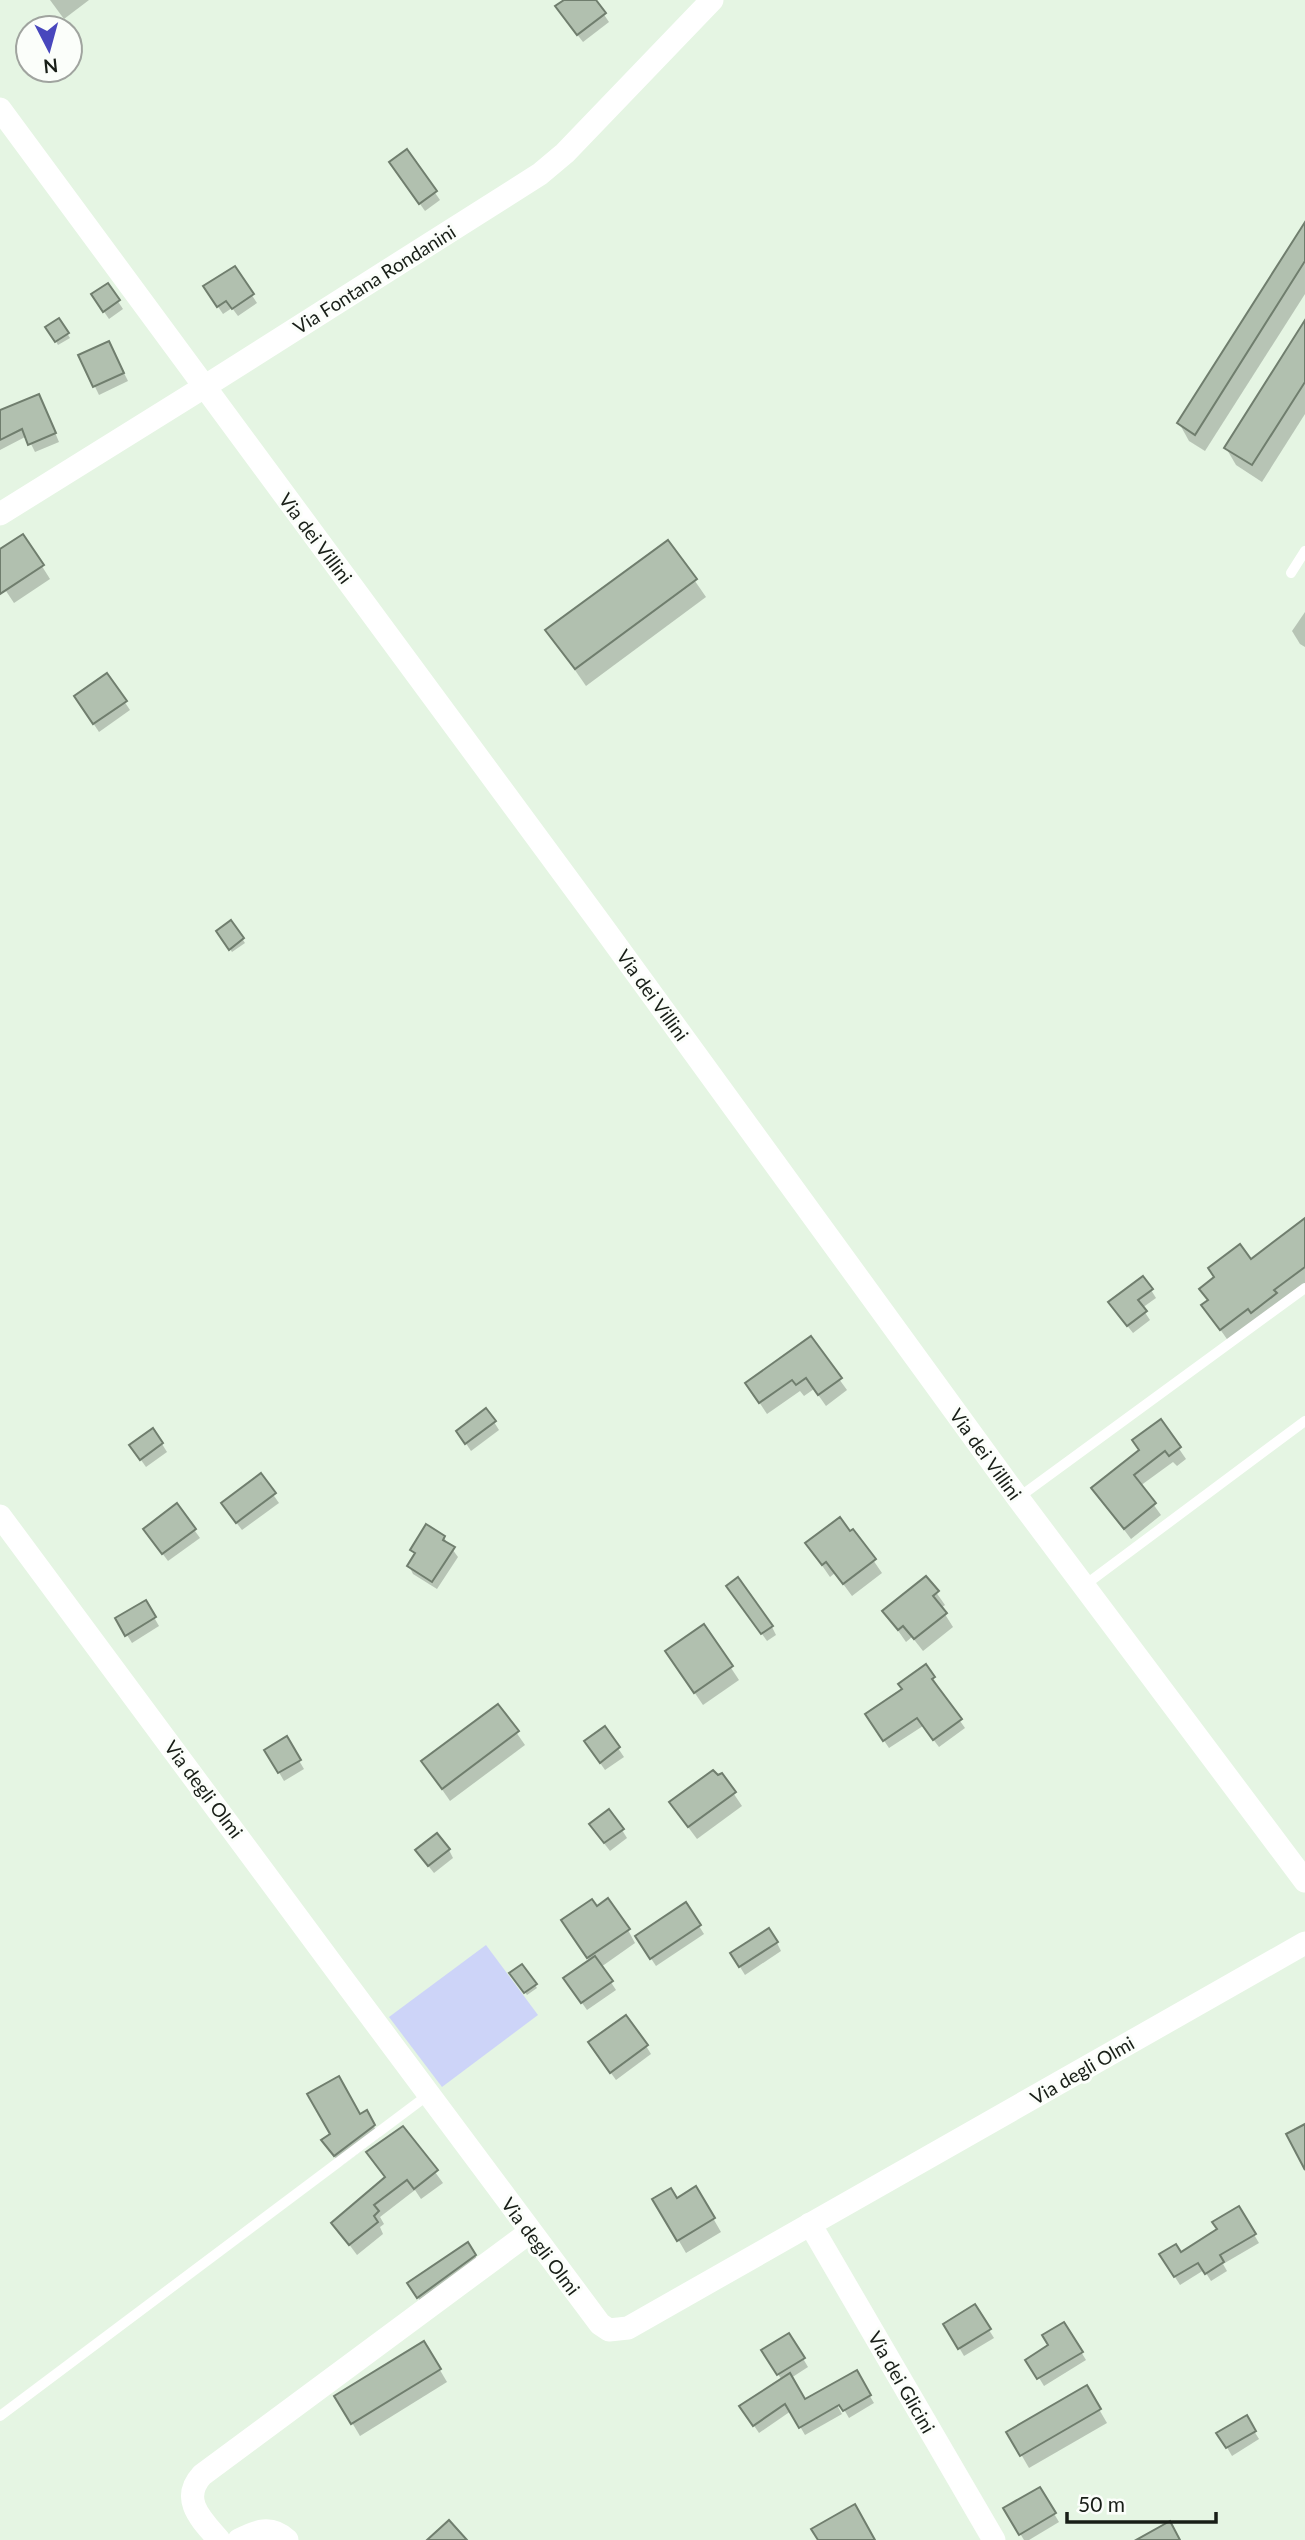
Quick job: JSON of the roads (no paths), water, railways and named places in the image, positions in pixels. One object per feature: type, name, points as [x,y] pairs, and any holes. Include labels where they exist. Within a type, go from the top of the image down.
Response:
[{"type":"street","name":"Via Fontana Rondanini","points":[[0,514],[555,163],[712,0]]},
{"type":"street","name":"Via dei Villini","points":[[0,109],[577,891],[1018,1498],[1305,1881]]},
{"type":"street","name":"Via degli Olmi","points":[[0,1516],[530,2232],[602,2326],[608,2330],[628,2328],[1305,1943]]},
{"type":"street","name":"Via dei Glicini","points":[[810,2224],[993,2540]]},
{"type":"street","points":[[219,2540],[200,2518],[192,2503],[194,2486],[202,2476],[530,2232]]},
{"type":"street","points":[[239,2540],[253,2533],[270,2530],[287,2540]]},
{"type":"lane","points":[[1291,573],[1305,551]]},
{"type":"lane","points":[[1018,1498],[1305,1289]]},
{"type":"lane","points":[[1085,1585],[1305,1420]]},
{"type":"lane","points":[[0,2416],[428,2095]]}]
